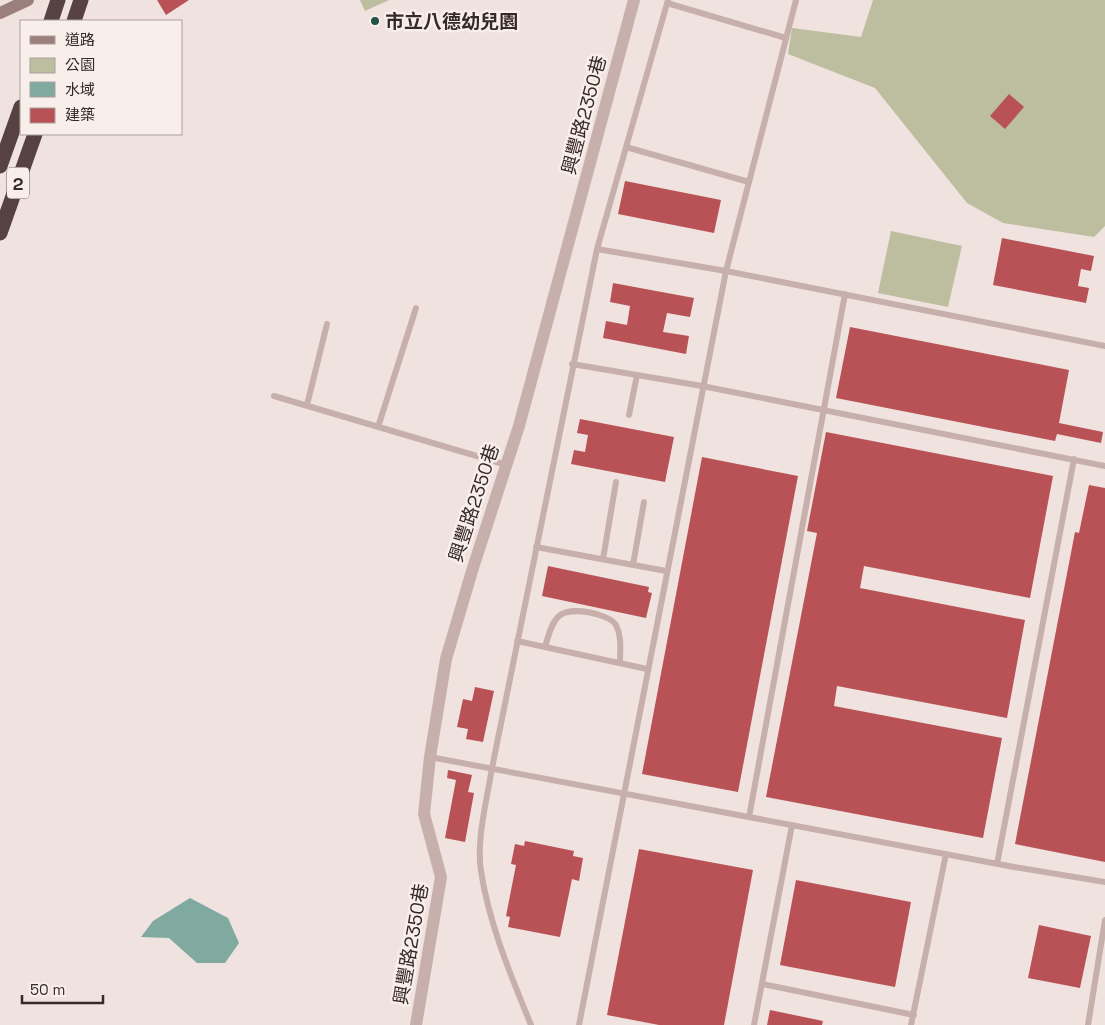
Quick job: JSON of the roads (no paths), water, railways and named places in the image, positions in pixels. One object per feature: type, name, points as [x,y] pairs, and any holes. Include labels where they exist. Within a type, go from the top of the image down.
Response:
[{"type":"highway","points":[[51,20],[58,0]]},
{"type":"highway","points":[[74,20],[81,0]]},
{"type":"highway","name":"2","points":[[0,166],[20,110]]},
{"type":"highway","name":"2","points":[[0,233],[35,135]]},
{"type":"main road","points":[[0,13],[28,0]]},
{"type":"street","name":"興豐路2350巷","points":[[416,1025],[442,877],[424,814],[430,757],[446,659],[472,571],[507,465],[634,0]]},
{"type":"lane","points":[[579,1025],[702,386],[726,271],[796,0]]},
{"type":"lane","points":[[530,1025],[506,962],[481,870],[482,834],[492,768],[572,364],[597,249],[667,2],[786,38]]},
{"type":"lane","points":[[626,146],[749,182]]},
{"type":"lane","points":[[597,249],[726,271],[1105,346]]},
{"type":"lane","points":[[749,817],[845,294]]},
{"type":"lane","points":[[378,427],[416,308]]},
{"type":"lane","points":[[307,405],[327,324]]},
{"type":"lane","points":[[572,364],[702,386],[1105,466]]},
{"type":"lane","points":[[629,415],[637,375]]},
{"type":"lane","points":[[274,396],[507,465]]},
{"type":"lane","points":[[997,864],[1074,459]]},
{"type":"lane","points":[[603,559],[616,482]]},
{"type":"lane","points":[[633,565],[644,502]]},
{"type":"lane","points":[[536,547],[666,571]]},
{"type":"lane","points":[[545,647],[551,628],[559,615],[574,609],[607,617],[615,624],[621,638],[620,663]]},
{"type":"lane","points":[[517,641],[647,669]]},
{"type":"lane","points":[[430,757],[997,864],[1105,882]]},
{"type":"lane","points":[[754,1025],[792,825]]},
{"type":"lane","points":[[911,1025],[946,854]]},
{"type":"lane","points":[[1088,1025],[1105,920]]},
{"type":"lane","points":[[762,984],[914,1015]]},
{"type":"water","points":[[190,898],[228,918],[239,943],[225,963],[197,963],[169,938],[141,937],[153,921]]},
{"type":"place","name":"市立八德幼兒園","points":[[375,21]]}]
